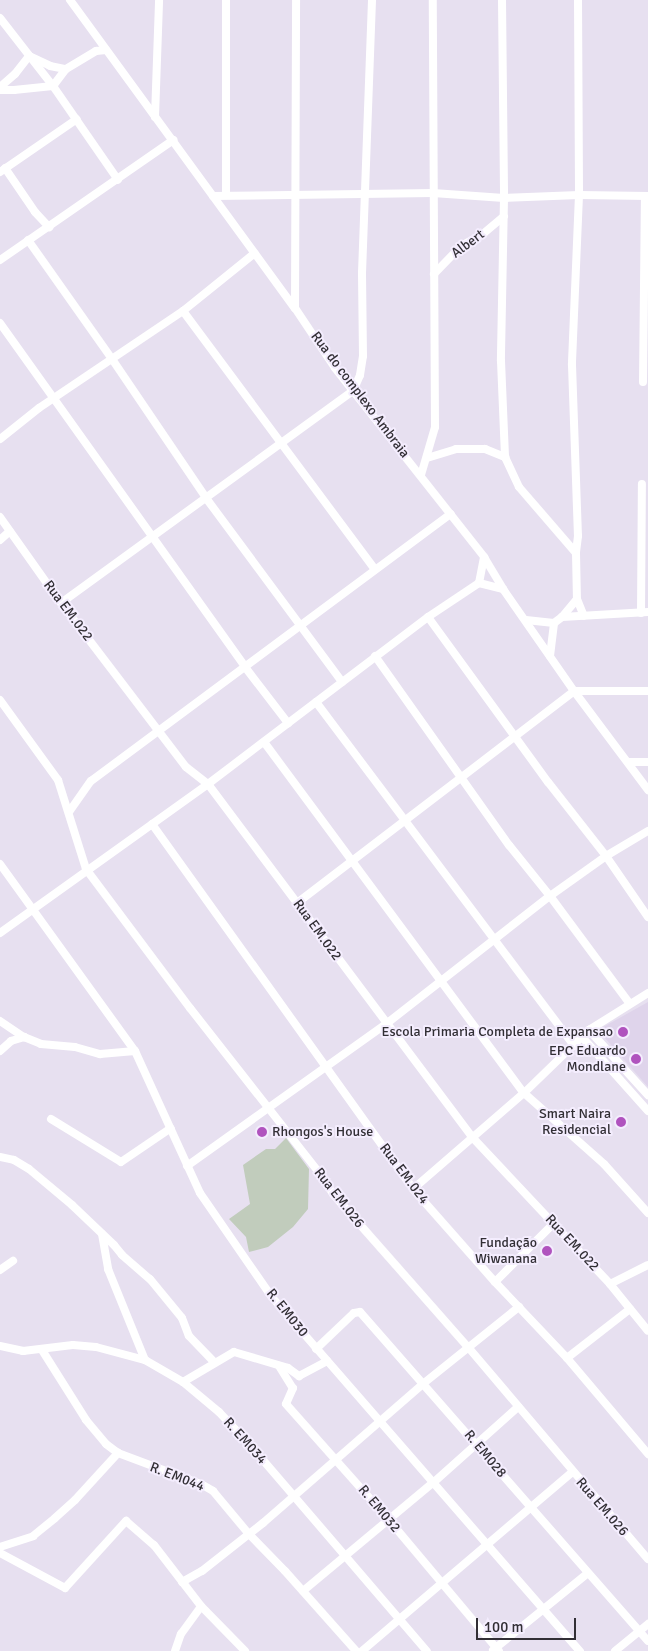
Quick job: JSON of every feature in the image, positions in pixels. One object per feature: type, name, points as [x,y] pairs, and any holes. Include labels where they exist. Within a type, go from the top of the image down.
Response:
[{"type":"street","name":"Rua do complexo Ambraia","points":[[70,0],[295,308],[353,391],[452,514],[484,557],[503,590],[526,620],[574,691],[629,762],[648,790]]},
{"type":"street","points":[[155,117],[159,0]]},
{"type":"street","points":[[226,0],[226,194]]},
{"type":"street","points":[[295,308],[296,0]]},
{"type":"street","points":[[61,603],[353,391],[360,375],[363,356],[362,273],[372,0]]},
{"type":"street","points":[[421,475],[435,427],[433,0]]},
{"type":"street","points":[[502,0],[504,216],[501,361],[505,458],[519,487],[576,553]]},
{"type":"street","points":[[578,0],[579,195],[572,365],[578,536],[576,553],[577,599],[584,616]]},
{"type":"street","points":[[0,18],[53,86],[118,180]]},
{"type":"street","points":[[0,88],[14,90],[53,86],[66,69],[96,51],[106,50]]},
{"type":"street","points":[[29,56],[50,66],[66,69]]},
{"type":"street","points":[[0,88],[15,74],[29,56]]},
{"type":"street","points":[[49,227],[2,170],[77,119]]},
{"type":"street","points":[[0,260],[118,180],[172,140]]},
{"type":"street","points":[[213,196],[226,194],[365,195],[433,193],[504,198],[579,195],[647,196],[643,382]]},
{"type":"street","name":"Albert","points":[[434,274],[461,246],[484,233],[504,216]]},
{"type":"street","points":[[28,240],[112,359],[206,498],[302,625],[342,682]]},
{"type":"street","points":[[0,439],[53,399],[183,311],[255,253]]},
{"type":"street","points":[[183,311],[375,570]]},
{"type":"street","points":[[0,323],[245,667],[288,723]]},
{"type":"street","points":[[427,458],[456,450],[485,449],[505,458]]},
{"type":"street","points":[[562,617],[645,612],[642,484]]},
{"type":"street","points":[[69,812],[91,781],[452,514]]},
{"type":"street","name":"Rua EM.022","points":[[0,517],[61,603],[186,767],[208,784],[473,1138],[610,1284],[648,1331]]},
{"type":"street","points":[[0,540],[10,531]]},
{"type":"street","points":[[0,933],[86,869],[208,784],[428,617],[479,583],[484,557]]},
{"type":"street","points":[[479,583],[503,590]]},
{"type":"street","points":[[526,620],[554,623],[562,617],[577,599]]},
{"type":"street","points":[[428,617],[514,736],[606,856],[648,917]]},
{"type":"street","points":[[550,656],[554,623]]},
{"type":"street","points":[[375,656],[509,845],[550,896],[630,1004]]},
{"type":"street","points":[[297,903],[574,691],[648,691]]},
{"type":"street","name":"Rua EM.026","points":[[0,700],[58,780],[86,869],[267,1108],[317,1170],[333,1194],[468,1347],[572,1472],[648,1559]]},
{"type":"street","points":[[316,702],[496,939],[574,1046]]},
{"type":"street","points":[[264,742],[524,1093],[604,1164],[648,1213]]},
{"type":"street","points":[[629,762],[648,762]]},
{"type":"street","name":"Rua EM.024","points":[[152,824],[413,1189],[495,1282],[567,1358],[648,1454]]},
{"type":"street","points":[[187,1166],[386,1024],[550,896],[606,856],[648,831]]},
{"type":"street","name":"R. EM030","points":[[0,864],[135,1051],[200,1193],[271,1296],[580,1651]]},
{"type":"street","points":[[413,1189],[524,1093],[589,1030],[648,993]]},
{"type":"street","points":[[0,1021],[24,1037],[40,1044],[75,1047],[100,1054],[135,1051]]},
{"type":"street","points":[[589,1030],[648,1095]]},
{"type":"street","points":[[0,1051],[11,1041],[24,1037]]},
{"type":"street","points":[[582,1037],[648,1111]]},
{"type":"street","points":[[50,1119],[121,1162],[171,1128]]},
{"type":"street","points":[[0,1157],[14,1160],[29,1169],[114,1245],[122,1256],[164,1294],[182,1318],[189,1336],[215,1363]]},
{"type":"street","points":[[495,1282],[554,1223]]},
{"type":"street","points":[[102,1234],[108,1269],[145,1360]]},
{"type":"street","points":[[105,1251],[114,1245]]},
{"type":"street","points":[[0,1270],[13,1261]]},
{"type":"street","points":[[610,1284],[648,1266]]},
{"type":"street","points":[[182,1582],[202,1571],[294,1498],[424,1383],[519,1307]]},
{"type":"street","points":[[567,1358],[630,1309]]},
{"type":"street","name":"R. EM028","points":[[316,1349],[358,1311],[424,1383],[529,1507],[648,1641]]},
{"type":"street","name":"R. EM034","points":[[0,1346],[23,1351],[73,1345],[96,1347],[145,1360],[183,1382],[234,1428],[427,1651]]},
{"type":"street","name":"R. EM044","points":[[42,1350],[86,1420],[106,1444],[118,1454],[201,1484],[213,1491],[248,1533],[356,1651]]},
{"type":"street","points":[[183,1382],[234,1352],[241,1352],[288,1368],[299,1376],[326,1361]]},
{"type":"street","name":"R. EM032","points":[[278,1366],[293,1388],[286,1404],[389,1520],[495,1650]]},
{"type":"street","points":[[303,1591],[434,1482],[518,1407]]},
{"type":"street","points":[[0,1547],[23,1540],[40,1530],[75,1500],[118,1454]]},
{"type":"street","points":[[362,1651],[572,1472]]},
{"type":"street","points":[[0,1553],[65,1588],[126,1521],[154,1545],[201,1606],[245,1651]]},
{"type":"street","points":[[495,1650],[588,1573]]},
{"type":"street","points":[[175,1651],[181,1634],[201,1606]]},
{"type":"street","points":[[615,1651],[648,1624]]},
{"type":"shaded area","name":"EPC Eduardo Mondlane","points":[[648,1002],[648,1087],[598,1030]]},
{"type":"green space","points":[[286,1138],[309,1169],[308,1209],[293,1227],[268,1247],[249,1252],[246,1237],[229,1219],[250,1204],[243,1165],[266,1149],[275,1149]]},
{"type":"place","name":"Escola Primaria Completa de Expansao","points":[[623,1032]]},
{"type":"place","name":"EPC Eduardo Mondlane","points":[[636,1059]]},
{"type":"place","name":"Smart Naira Residencial","points":[[621,1122]]},
{"type":"place","name":"Rhongos's House","points":[[262,1132]]},
{"type":"place","name":"Fundação Wiwanana","points":[[547,1251]]}]
